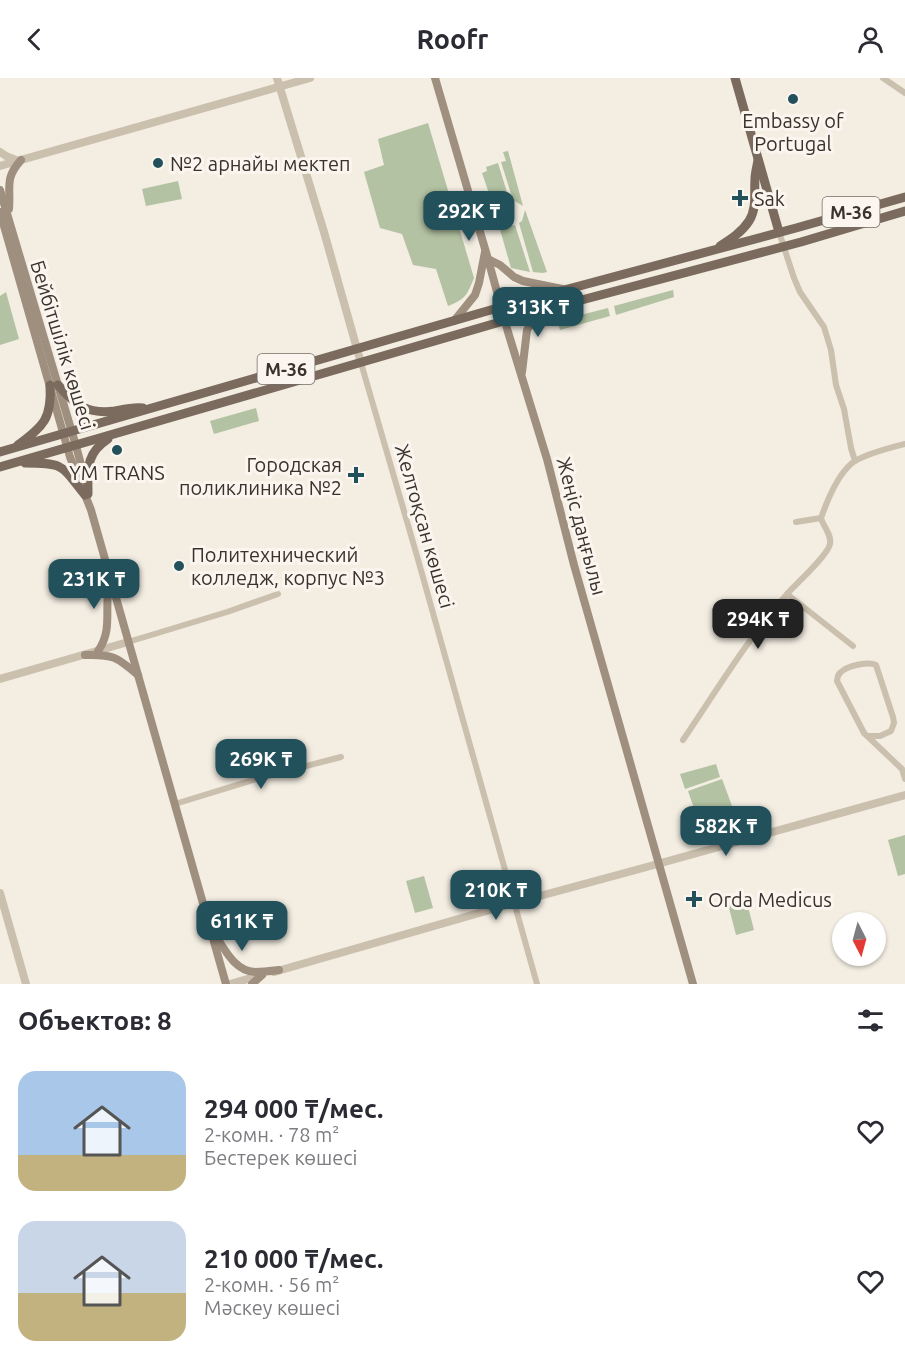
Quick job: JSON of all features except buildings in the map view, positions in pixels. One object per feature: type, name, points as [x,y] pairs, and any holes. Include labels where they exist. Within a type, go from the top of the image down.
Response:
[{"type":"main road","name":"Жеңіс даңғылы","points":[[435,78],[547,459],[574,565],[693,984]]},
{"type":"main road","points":[[439,92],[443,78]]},
{"type":"main road","points":[[735,78],[779,232]]},
{"type":"main road","points":[[714,250],[734,237],[752,214],[758,158]]},
{"type":"main road","points":[[4,214],[10,176],[19,161]]},
{"type":"main road","name":"Бейбітшілік көшесі","points":[[0,190],[4,214],[228,984]]},
{"type":"main road","name":"M-36","points":[[0,452],[501,307],[905,197]]},
{"type":"main road","name":"M-36","points":[[0,467],[505,321],[784,247],[905,211]]},
{"type":"main road","points":[[454,321],[475,295],[487,255],[514,277],[523,281],[567,290]]},
{"type":"main road","points":[[521,376],[527,330],[530,325],[564,305]]},
{"type":"main road","points":[[54,385],[69,399],[86,409],[98,412],[132,407],[152,408]]},
{"type":"main road","points":[[14,448],[35,432],[45,420],[54,385]]},
{"type":"main road","points":[[87,495],[89,462],[93,452],[116,434]]},
{"type":"main road","points":[[14,464],[56,464],[64,468],[87,495]]},
{"type":"main road","points":[[98,651],[107,632],[107,592],[110,580]]},
{"type":"main road","points":[[85,655],[104,654],[113,657],[138,675]]},
{"type":"main road","points":[[210,927],[232,960],[240,967],[255,972],[279,970]]},
{"type":"main road","points":[[252,984],[262,975]]},
{"type":"street","points":[[0,166],[279,82],[310,78]]},
{"type":"street","points":[[884,78],[905,93]]},
{"type":"street","name":"Желтоқсан көшесі","points":[[279,82],[420,565],[537,984]]},
{"type":"street","points":[[0,152],[19,161]]},
{"type":"street","points":[[779,232],[800,292],[824,327],[855,461]]},
{"type":"street","points":[[683,740],[754,635],[830,546],[830,540],[821,518],[834,488],[846,469],[855,461],[905,444]]},
{"type":"street","points":[[796,522],[821,518]]},
{"type":"street","points":[[0,680],[226,612],[278,594]]},
{"type":"street","points":[[787,594],[853,646]]},
{"type":"street","points":[[869,736],[880,736],[891,730],[894,723],[876,665],[873,663],[844,669],[837,681],[864,732],[902,769],[905,779]]},
{"type":"street","points":[[175,804],[256,779],[341,757]]},
{"type":"street","points":[[228,984],[905,795]]},
{"type":"street","points":[[0,893],[26,984]]},
{"type":"green space","points":[[428,123],[474,278],[465,296],[448,306],[436,269],[413,265],[402,234],[380,228],[364,172],[384,165],[378,139]]},
{"type":"green space","points":[[508,151],[523,206],[513,200],[501,162],[506,161],[503,152]]},
{"type":"green space","points":[[498,163],[509,199],[500,202],[494,208],[482,173],[487,171],[486,167]]},
{"type":"green space","points":[[178,181],[182,199],[146,206],[142,189]]},
{"type":"green space","points":[[525,210],[547,272],[533,272],[519,223],[522,221]]},
{"type":"green space","points":[[515,225],[530,272],[511,268],[499,226]]},
{"type":"green space","points":[[673,290],[674,297],[616,315],[614,306]]},
{"type":"green space","points":[[6,292],[19,339],[0,345],[0,296]]},
{"type":"green space","points":[[608,308],[610,316],[560,330],[557,321]]},
{"type":"green space","points":[[256,408],[259,421],[214,434],[210,421]]},
{"type":"green space","points":[[716,764],[720,777],[685,789],[680,774]]},
{"type":"green space","points":[[722,779],[732,806],[697,817],[688,791]]},
{"type":"green space","points":[[905,835],[905,874],[898,876],[888,840]]},
{"type":"green space","points":[[424,876],[433,908],[415,913],[406,881]]},
{"type":"green space","points":[[745,895],[754,930],[736,935],[727,900]]},
{"type":"place","name":"Embassy of Portugal","points":[[793,99]]},
{"type":"place","name":"№2 арнайы мектеп","points":[[158,163]]},
{"type":"place","name":"Sak","points":[[740,198]]},
{"type":"place","name":"YM TRANS","points":[[117,450]]},
{"type":"place","name":"Городская поликлиника №2","points":[[356,475]]},
{"type":"place","name":"Политехнический колледж, корпус №3","points":[[179,566]]},
{"type":"place","name":"Orda Medicus","points":[[694,899]]}]
